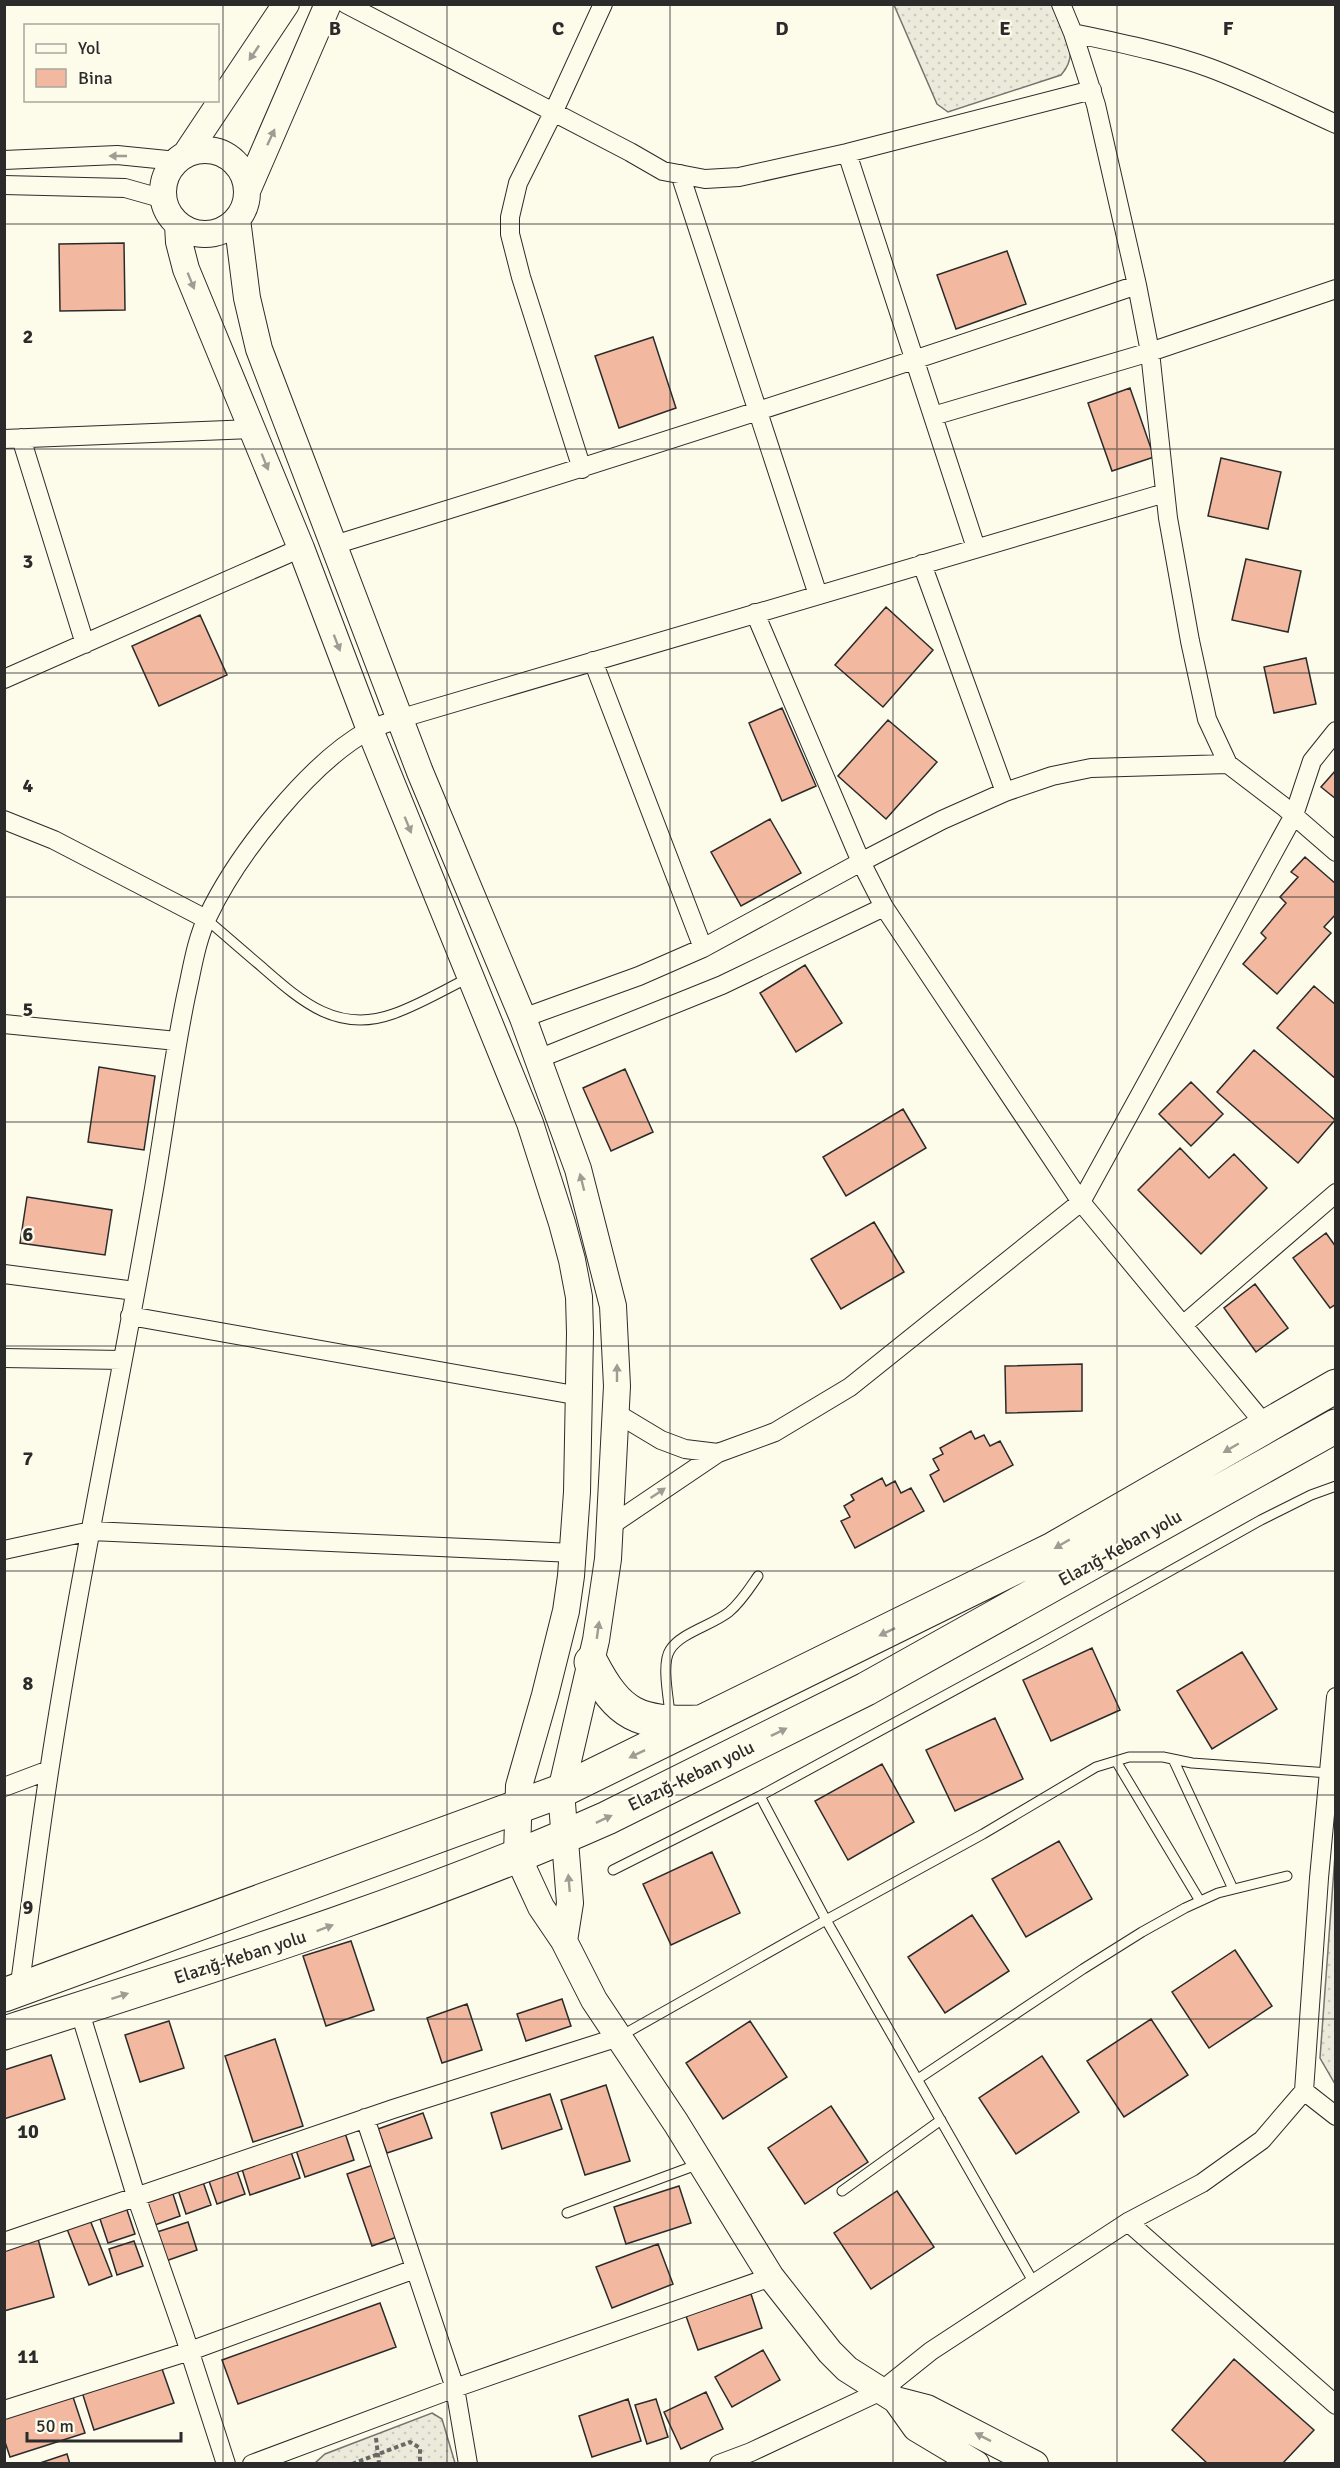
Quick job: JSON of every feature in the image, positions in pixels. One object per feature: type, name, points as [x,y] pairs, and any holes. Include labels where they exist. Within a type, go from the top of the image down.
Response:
[{"type":"highway","name":"Elazığ-Keban yolu","points":[[12,1993],[561,1791],[687,1723],[1053,1549],[1335,1386]]},
{"type":"highway","name":"Elazığ-Keban yolu","points":[[4,2033],[316,1932],[564,1837],[866,1689],[1335,1426]]},
{"type":"highway","points":[[591,1662],[609,1694],[621,1706],[642,1718],[687,1723]]},
{"type":"main road","points":[[182,158],[210,150],[222,153],[232,159],[245,179],[246,203],[237,219],[224,230],[212,234],[189,231],[178,225],[170,216],[164,199],[164,182],[169,170],[182,158],[286,4]]},
{"type":"main road","points":[[247,191],[328,4]]},
{"type":"main road","points":[[237,219],[247,298],[259,349],[402,718],[420,772],[523,1018],[578,1169],[613,1306],[616,1413],[608,1559],[591,1662],[561,1791],[570,1903],[564,1941]]},
{"type":"main road","points":[[178,225],[179,242],[186,269],[301,548],[370,730],[530,1123],[562,1223],[579,1297],[580,1396],[573,1553],[566,1611],[519,1786],[517,1855],[541,1907],[564,1941],[594,2000],[701,2163],[771,2277],[830,2352],[848,2369],[889,2395],[927,2408],[1035,2463]]},
{"type":"main road","points":[[889,2395],[916,2428],[976,2463]]},
{"type":"street","points":[[346,4],[663,171],[705,179],[739,177],[847,153],[1092,90]]},
{"type":"street","points":[[582,469],[521,277],[510,234],[512,200],[518,183],[554,113],[603,4]]},
{"type":"street","points":[[1061,4],[1092,90],[1137,285],[1150,352],[1168,518],[1190,641],[1208,719],[1228,764],[1294,815],[1335,852]]},
{"type":"street","points":[[1073,33],[1126,44],[1207,67],[1239,79],[1335,124]]},
{"type":"street","points":[[847,153],[976,548]]},
{"type":"street","points":[[4,160],[117,155],[182,158]]},
{"type":"street","points":[[680,174],[818,595]]},
{"type":"street","points":[[4,185],[125,188],[164,199]]},
{"type":"street","points":[[334,545],[582,469],[915,361],[1137,285]]},
{"type":"street","points":[[933,416],[1150,352],[1335,289]]},
{"type":"street","points":[[85,644],[13,439],[252,429]]},
{"type":"street","points":[[12,1993],[91,1531],[152,1200],[177,1041],[196,951],[206,919],[232,871],[265,828],[298,790],[335,755],[370,730],[402,718],[1165,492]]},
{"type":"street","points":[[4,679],[301,548]]},
{"type":"street","points":[[922,564],[1005,792]]},
{"type":"street","points":[[755,614],[861,862],[884,908],[1081,1202],[1267,1427]]},
{"type":"street","points":[[593,662],[703,948]]},
{"type":"street","points":[[610,1526],[718,1454],[775,1432],[850,1386],[1081,1202],[1294,815],[1312,761],[1335,731]]},
{"type":"street","points":[[523,1018],[639,976],[703,948],[942,820],[1005,792],[1052,776],[1091,768],[1228,764]]},
{"type":"street","points":[[4,820],[54,840],[206,919]]},
{"type":"street","points":[[538,1059],[722,985],[884,908]]},
{"type":"street","points":[[4,1024],[177,1041]]},
{"type":"street","points":[[1183,1325],[1335,1192]]},
{"type":"street","points":[[4,1274],[135,1291]]},
{"type":"street","points":[[130,1316],[580,1396]]},
{"type":"street","points":[[4,1358],[122,1360]]},
{"type":"street","points":[[616,1413],[661,1440],[685,1449],[718,1454]]},
{"type":"street","points":[[4,1550],[91,1531],[573,1553]]},
{"type":"street","points":[[719,2463],[889,2395],[931,2351],[1128,2222],[1202,2183],[1262,2140],[1304,2091],[1335,1697]]},
{"type":"street","points":[[4,1787],[49,1770]]},
{"type":"street","points":[[79,2009],[136,2196],[190,2351],[225,2463]]},
{"type":"street","points":[[4,2242],[365,2118],[619,2037]]},
{"type":"street","points":[[1304,2091],[1335,2116]]},
{"type":"street","points":[[365,2118],[455,2388],[468,2463]]},
{"type":"street","points":[[1128,2222],[1335,2405]]},
{"type":"street","points":[[4,2410],[190,2351],[415,2269]]},
{"type":"street","points":[[252,2463],[300,2455],[373,2418],[771,2277]]},
{"type":"lane","points":[[206,919],[299,999],[326,1014],[342,1018],[376,1018],[393,1014],[470,977]]},
{"type":"lane","points":[[613,1870],[760,1796],[1261,1520],[1311,1495],[1335,1486]]},
{"type":"lane","points":[[687,1723],[666,1664],[669,1651],[678,1642],[728,1613],[740,1602],[758,1576]]},
{"type":"lane","points":[[619,2037],[983,1834],[1095,1767],[1129,1757],[1329,1773]]},
{"type":"lane","points":[[1173,1759],[1233,1889]]},
{"type":"lane","points":[[1116,1761],[1200,1901]]},
{"type":"lane","points":[[760,1796],[826,1920],[1034,2283]]},
{"type":"lane","points":[[918,2079],[1142,1932],[1200,1901],[1233,1889],[1287,1876]]},
{"type":"lane","points":[[842,2191],[941,2120]]},
{"type":"lane","points":[[567,2213],[701,2163]]},
{"type":"path","points":[[373,2418],[380,2463]]},
{"type":"path","points":[[352,2463],[410,2442],[420,2448],[420,2463]]},
{"type":"shaded area","points":[[894,5],[1052,5],[1068,40],[1070,58],[1061,75],[948,112],[937,104]]},
{"type":"shaded area","points":[[1335,1855],[1335,2084],[1320,2058]]},
{"type":"shaded area","points":[[432,2413],[442,2419],[455,2463],[315,2463],[325,2454]]},
{"type":"building","points":[[124,243],[125,310],[60,311],[59,244]]},
{"type":"building","points":[[1007,251],[1026,304],[956,329],[937,275]]},
{"type":"building","points":[[653,337],[676,408],[619,428],[595,356]]},
{"type":"building","points":[[1130,388],[1154,457],[1112,471],[1088,403]]},
{"type":"building","points":[[1221,458],[1281,472],[1268,529],[1208,516]]},
{"type":"building","points":[[1246,559],[1301,571],[1288,632],[1232,620]]},
{"type":"building","points":[[886,607],[933,650],[883,707],[835,665]]},
{"type":"building","points":[[200,615],[227,675],[159,706],[132,646]]},
{"type":"building","points":[[1306,658],[1316,704],[1274,713],[1264,667]]},
{"type":"building","points":[[782,708],[816,786],[782,801],[749,723]]},
{"type":"building","points":[[888,720],[937,762],[886,819],[838,776]]},
{"type":"building","points":[[1336,770],[1336,799],[1321,787]]},
{"type":"building","points":[[770,819],[801,873],[741,906],[711,852]]},
{"type":"building","points":[[1305,857],[1336,884],[1336,914],[1324,927],[1331,933],[1277,994],[1243,964],[1266,938],[1261,933],[1286,903],[1280,897],[1298,877],[1291,872]]},
{"type":"building","points":[[805,965],[842,1023],[796,1052],[760,993]]},
{"type":"building","points":[[1314,986],[1336,1005],[1336,1079],[1277,1028]]},
{"type":"building","points":[[1254,1050],[1335,1120],[1298,1163],[1217,1092]]},
{"type":"building","points":[[99,1067],[155,1076],[144,1150],[88,1142]]},
{"type":"building","points":[[625,1069],[653,1132],[611,1151],[583,1088]]},
{"type":"building","points":[[1191,1082],[1223,1114],[1191,1146],[1159,1114]]},
{"type":"building","points":[[903,1109],[926,1148],[846,1196],[823,1157]]},
{"type":"building","points":[[1180,1148],[1209,1178],[1234,1154],[1267,1188],[1201,1254],[1138,1190]]},
{"type":"building","points":[[27,1197],[112,1210],[105,1255],[20,1243]]},
{"type":"building","points":[[874,1222],[904,1272],[841,1309],[811,1259]]},
{"type":"building","points":[[1326,1233],[1336,1247],[1336,1304],[1330,1308],[1293,1258]]},
{"type":"building","points":[[1255,1284],[1288,1328],[1256,1352],[1224,1308]]},
{"type":"building","points":[[1082,1364],[1082,1411],[1006,1413],[1005,1366]]},
{"type":"building","points":[[971,1431],[975,1439],[984,1435],[990,1446],[1000,1441],[1013,1465],[944,1502],[930,1475],[939,1470],[933,1459],[943,1454],[940,1448]]},
{"type":"building","points":[[882,1478],[886,1486],[895,1481],[901,1493],[911,1488],[924,1511],[855,1548],[841,1521],[850,1517],[844,1506],[854,1500],[851,1495]]},
{"type":"building","points":[[1092,1648],[1120,1710],[1051,1741],[1023,1680]]},
{"type":"building","points":[[1242,1652],[1277,1709],[1212,1749],[1177,1691]]},
{"type":"building","points":[[995,1718],[1023,1779],[955,1811],[926,1750]]},
{"type":"building","points":[[882,1764],[914,1822],[848,1860],[815,1801]]},
{"type":"building","points":[[1059,1841],[1092,1899],[1026,1937],[992,1879]]},
{"type":"building","points":[[712,1852],[740,1913],[671,1945],[643,1884]]},
{"type":"building","points":[[972,1915],[1009,1971],[945,2013],[908,1957]]},
{"type":"building","points":[[351,1941],[374,2010],[326,2026],[303,1956]]},
{"type":"building","points":[[1235,1950],[1272,2006],[1209,2048],[1172,1992]]},
{"type":"building","points":[[562,1999],[571,2026],[526,2041],[517,2014]]},
{"type":"building","points":[[467,2004],[482,2050],[442,2063],[427,2018]]},
{"type":"building","points":[[1151,2019],[1188,2075],[1124,2117],[1087,2061]]},
{"type":"building","points":[[169,2021],[184,2068],[140,2082],[125,2035]]},
{"type":"building","points":[[750,2021],[787,2077],[723,2119],[686,2063]]},
{"type":"building","points":[[275,2039],[303,2126],[253,2142],[225,2056]]},
{"type":"building","points":[[51,2055],[65,2099],[4,2119],[4,2070]]},
{"type":"building","points":[[1042,2056],[1079,2112],[1016,2154],[979,2098]]},
{"type":"building","points":[[606,2085],[630,2161],[585,2175],[561,2100]]},
{"type":"building","points":[[550,2094],[562,2129],[502,2149],[491,2113]]},
{"type":"building","points":[[831,2106],[868,2162],[805,2204],[768,2148]]},
{"type":"building","points":[[423,2113],[432,2138],[387,2153],[378,2129]]},
{"type":"building","points":[[345,2133],[354,2160],[305,2177],[296,2150]]},
{"type":"building","points":[[291,2152],[300,2178],[250,2195],[242,2169]]},
{"type":"building","points":[[373,2165],[397,2237],[372,2246],[347,2174]]},
{"type":"building","points":[[237,2171],[245,2194],[217,2204],[209,2181]]},
{"type":"building","points":[[203,2182],[211,2205],[186,2214],[178,2190]]},
{"type":"building","points":[[679,2186],[691,2223],[626,2244],[614,2207]]},
{"type":"building","points":[[172,2191],[180,2216],[152,2226],[144,2201]]},
{"type":"building","points":[[897,2191],[934,2247],[871,2289],[834,2233]]},
{"type":"building","points":[[126,2207],[135,2234],[108,2243],[99,2216]]},
{"type":"building","points":[[90,2220],[112,2276],[89,2285],[67,2229]]},
{"type":"building","points":[[188,2222],[197,2250],[163,2262],[154,2233]]},
{"type":"building","points":[[38,2239],[54,2297],[4,2311],[4,2248]]},
{"type":"building","points":[[134,2241],[143,2266],[117,2275],[109,2249]]},
{"type":"building","points":[[658,2244],[673,2284],[612,2308],[596,2267]]},
{"type":"building","points":[[751,2294],[762,2328],[698,2350],[686,2316]]},
{"type":"building","points":[[380,2303],[396,2347],[238,2404],[222,2360]]},
{"type":"building","points":[[763,2350],[780,2380],[732,2407],[715,2377]]},
{"type":"building","points":[[1234,2359],[1314,2430],[1282,2464],[1208,2464],[1172,2430]]},
{"type":"building","points":[[161,2366],[174,2403],[94,2430],[82,2392]]},
{"type":"building","points":[[706,2392],[723,2429],[681,2449],[664,2412]]},
{"type":"building","points":[[72,2394],[85,2433],[10,2457],[4,2439],[4,2416]]},
{"type":"building","points":[[628,2399],[641,2441],[592,2457],[579,2416]]},
{"type":"building","points":[[656,2399],[668,2437],[647,2444],[635,2405]]},
{"type":"building","points":[[67,2454],[70,2464],[37,2464]]}]
